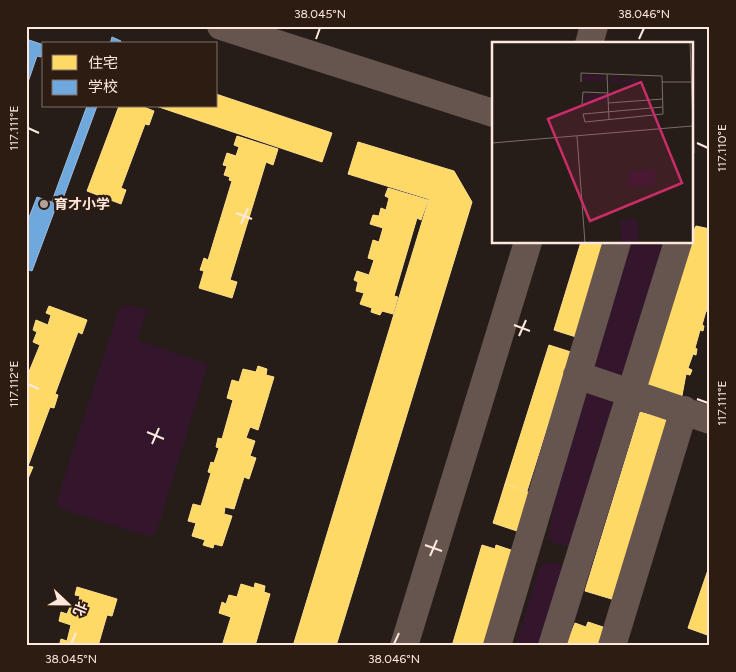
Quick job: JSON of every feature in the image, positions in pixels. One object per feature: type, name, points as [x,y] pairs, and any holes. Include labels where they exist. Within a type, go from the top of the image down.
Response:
[{"type":"street","points":[[220,26],[492,112]]},
{"type":"street","points":[[590,42],[594,26]]},
{"type":"street","points":[[404,646],[527,244]]},
{"type":"street","points":[[498,646],[616,244]]},
{"type":"street","points":[[552,646],[677,244]]},
{"type":"street","points":[[578,376],[710,420]]},
{"type":"street","points":[[612,646],[684,410]]},
{"type":"shaded area","points":[[627,244],[668,244],[626,379],[591,373]]},
{"type":"shaded area","points":[[127,305],[148,309],[137,340],[208,364],[157,531],[152,535],[146,536],[61,509],[56,503],[119,308]]},
{"type":"shaded area","points":[[592,392],[615,401],[571,545],[561,545],[552,542],[548,538],[559,480],[585,393]]},
{"type":"shaded area","points":[[555,562],[562,565],[566,572],[543,646],[515,646],[539,568],[545,563]]},
{"type":"building: 住宅","points":[[218,95],[332,133],[322,162],[162,108],[218,108]]},
{"type":"building: 住宅","points":[[118,108],[146,108],[154,111],[149,125],[145,124],[121,188],[126,190],[121,204],[87,191]]},
{"type":"building: 住宅","points":[[237,136],[278,149],[273,165],[266,162],[230,280],[237,282],[232,298],[199,288],[204,271],[200,270],[204,258],[208,260],[232,181],[229,180],[230,177],[224,175],[227,166],[223,165],[227,153],[236,156],[239,147],[234,145]]},
{"type":"building: 住宅","points":[[358,142],[454,171],[472,202],[336,646],[293,646],[429,199],[348,174]]},
{"type":"building: 住宅","points":[[388,188],[428,200],[421,220],[417,218],[394,296],[398,297],[393,314],[382,311],[380,315],[371,312],[372,308],[360,304],[364,293],[356,291],[358,282],[354,280],[357,271],[369,275],[374,260],[368,258],[373,240],[379,242],[383,228],[370,224],[373,215],[379,216],[381,208],[386,210],[389,198],[385,196]]},
{"type":"building: 住宅","points":[[696,226],[710,229],[708,305],[710,309],[709,312],[706,311],[702,325],[704,326],[703,331],[700,330],[695,348],[697,349],[696,355],[693,354],[688,368],[692,370],[690,375],[686,374],[681,401],[645,390],[687,244],[694,244],[694,230]]},
{"type":"building: 住宅","points":[[580,244],[604,244],[576,337],[554,330]]},
{"type":"building: 住宅","points":[[49,306],[87,320],[82,334],[78,332],[55,394],[58,395],[54,408],[50,407],[28,466],[33,467],[27,481],[26,379],[40,345],[33,342],[37,332],[33,330],[36,320],[48,325],[51,315],[46,313]]},
{"type":"building: 住宅","points":[[549,345],[571,352],[527,491],[505,484]]},
{"type":"building: 住宅","points":[[258,366],[267,369],[266,375],[274,377],[258,430],[250,427],[246,438],[255,441],[250,456],[256,458],[249,479],[244,477],[234,509],[225,507],[224,514],[232,516],[222,546],[214,544],[213,548],[203,545],[205,540],[192,536],[196,523],[188,521],[193,504],[201,506],[211,473],[208,472],[211,462],[214,463],[219,448],[216,447],[218,438],[222,439],[233,400],[227,398],[232,380],[239,382],[243,369],[256,372]]},
{"type":"building: 住宅","points":[[640,412],[670,420],[625,603],[585,591]]},
{"type":"building: 住宅","points":[[505,484],[534,494],[526,534],[493,523]]},
{"type":"building: 住宅","points":[[482,545],[495,549],[496,545],[520,553],[488,646],[452,646]]},
{"type":"building: 住宅","points":[[710,564],[710,636],[688,628]]},
{"type":"building: 住宅","points":[[255,583],[265,586],[264,592],[270,594],[255,646],[222,646],[231,617],[219,613],[222,602],[226,604],[229,595],[237,597],[241,584],[254,588]]},
{"type":"building: 住宅","points":[[77,587],[117,599],[112,616],[107,615],[98,646],[59,646],[61,639],[67,641],[71,625],[59,621],[61,612],[67,614],[70,607],[77,609],[80,596],[75,595]]},
{"type":"building: 住宅","points":[[588,622],[603,627],[602,631],[610,633],[607,646],[566,646],[575,623],[586,627]]},
{"type":"building: 学校","points":[[112,37],[121,41],[121,42],[111,42]]},
{"type":"building: 学校","points":[[26,39],[42,44],[42,53],[41,57],[37,56],[26,88]]},
{"type":"building: 学校","points":[[86,108],[96,108],[61,204],[52,201]]},
{"type":"building: 学校","points":[[37,197],[57,204],[32,271],[26,269],[26,225]]},
{"type":"place","name":"育才小学","points":[[44,204]]}]
